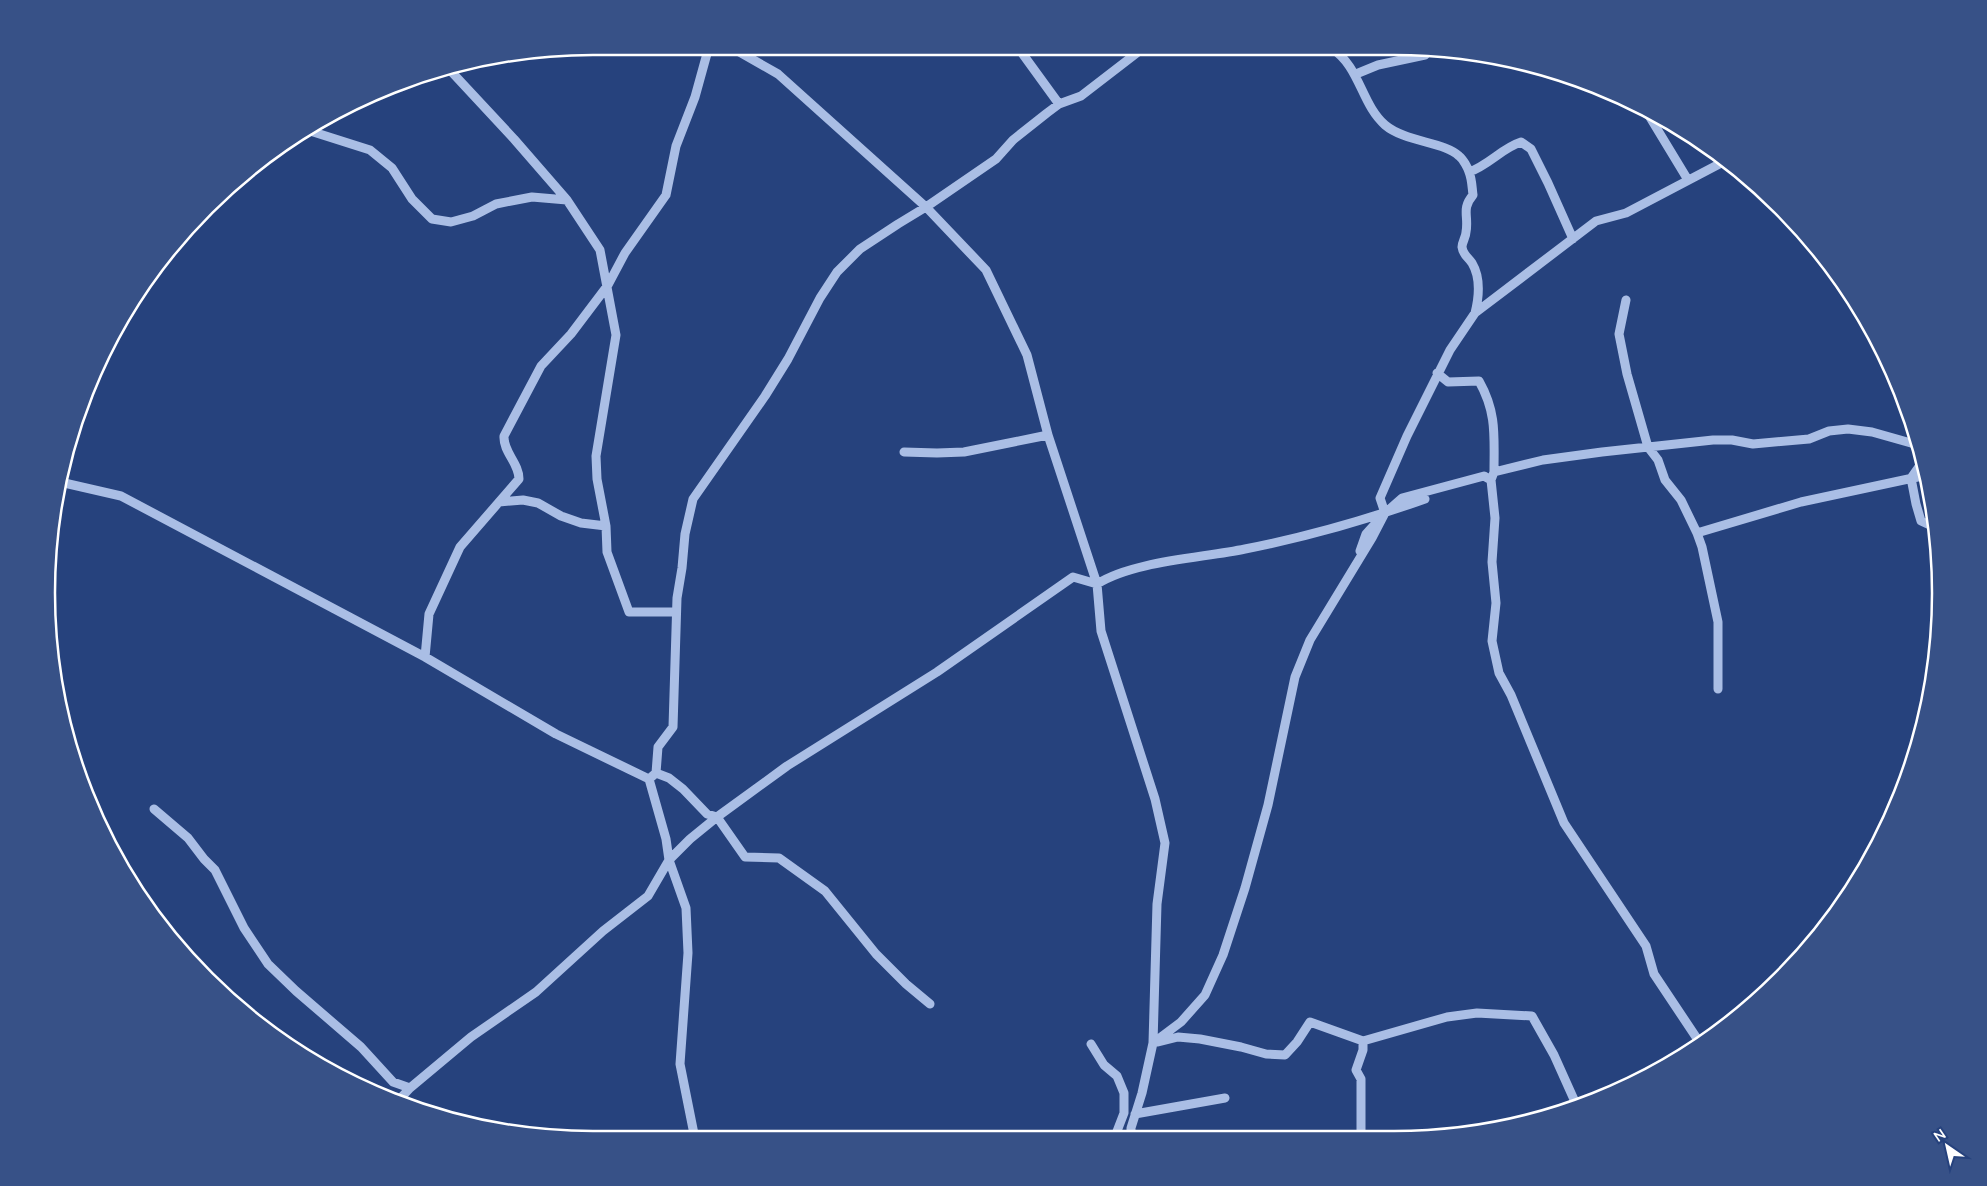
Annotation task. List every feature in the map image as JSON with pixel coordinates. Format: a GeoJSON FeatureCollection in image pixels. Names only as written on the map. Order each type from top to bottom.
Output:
{"type":"FeatureCollection","features":[{"type":"Feature","properties":{"kind":"street"},"geometry":{"type":"LineString","coordinates":[[425,657],[429,614],[460,548],[519,479],[519,471],[504,443],[504,436],[541,366],[571,334],[608,285],[625,253],[666,195],[676,146],[695,97],[707,55]]}},
{"type":"Feature","properties":{"kind":"street"},"geometry":{"type":"LineString","coordinates":[[745,55],[778,74],[926,208],[986,270],[1027,355],[1048,435],[1096,584],[1101,631],[1155,800],[1165,843],[1157,904],[1153,1043],[1142,1093],[1130,1131]]}},
{"type":"Feature","properties":{"kind":"street"},"geometry":{"type":"LineString","coordinates":[[1023,55],[1060,104]]}},
{"type":"Feature","properties":{"kind":"street"},"geometry":{"type":"LineString","coordinates":[[1115,68],[1125,55]]}},
{"type":"Feature","properties":{"kind":"street"},"geometry":{"type":"LineString","coordinates":[[694,1131],[680,1064],[688,952],[686,908],[669,860],[653,776],[658,747],[673,727],[676,612],[685,534],[693,499],[765,396],[788,359],[820,298],[838,272],[860,249],[926,208],[996,159],[1013,140],[1060,104],[1081,96],[1133,55]]}},
{"type":"Feature","properties":{"kind":"street"},"geometry":{"type":"LineString","coordinates":[[1341,55],[1356,74],[1372,110],[1386,126],[1414,140],[1445,149],[1459,156],[1469,172],[1473,195],[1467,202],[1466,232],[1462,245],[1465,256],[1471,261],[1474,268],[1480,293],[1476,313]]}},
{"type":"Feature","properties":{"kind":"street"},"geometry":{"type":"LineString","coordinates":[[1356,74],[1378,65],[1421,56]]}},
{"type":"Feature","properties":{"kind":"street"},"geometry":{"type":"LineString","coordinates":[[453,73],[567,200],[600,250],[616,335],[596,456],[597,479],[606,526],[607,552],[629,612],[676,612]]}},
{"type":"Feature","properties":{"kind":"street"},"geometry":{"type":"LineString","coordinates":[[1652,121],[1688,180]]}},
{"type":"Feature","properties":{"kind":"street"},"geometry":{"type":"LineString","coordinates":[[315,133],[370,150],[392,168],[412,199],[432,219],[451,222],[474,216],[496,204],[532,197],[567,200]]}},
{"type":"Feature","properties":{"kind":"street"},"geometry":{"type":"LineString","coordinates":[[1469,172],[1478,168],[1511,145],[1521,142],[1530,149],[1548,183],[1573,239]]}},
{"type":"Feature","properties":{"kind":"street"},"geometry":{"type":"LineString","coordinates":[[1385,513],[1380,498],[1407,436],[1450,350],[1476,313],[1596,222],[1626,213],[1719,164]]}},
{"type":"Feature","properties":{"kind":"street"},"geometry":{"type":"LineString","coordinates":[[1626,300],[1619,334],[1627,374],[1648,446],[1658,460],[1665,480],[1681,500],[1697,533],[1718,622],[1718,689]]}},
{"type":"Feature","properties":{"kind":"street"},"geometry":{"type":"LineString","coordinates":[[1438,373],[1448,382],[1480,381],[1489,398],[1494,420],[1493,476],[1495,518],[1492,562],[1496,603],[1492,641],[1499,673],[1511,695],[1564,823],[1646,946],[1654,974],[1696,1038]]}},
{"type":"Feature","properties":{"kind":"street"},"geometry":{"type":"LineString","coordinates":[[1153,1043],[1181,1022],[1205,995],[1223,955],[1245,888],[1268,805],[1295,677],[1310,640],[1354,567],[1366,534],[1402,498],[1484,476],[1493,476],[1543,460],[1648,446],[1713,440],[1732,440],[1753,444],[1809,438],[1829,431],[1848,430],[1872,432],[1910,443]]}},
{"type":"Feature","properties":{"kind":"street"},"geometry":{"type":"LineString","coordinates":[[904,452],[937,454],[964,452],[1048,435]]}},
{"type":"Feature","properties":{"kind":"street"},"geometry":{"type":"LineString","coordinates":[[1917,469],[1911,478],[1916,504],[1922,521],[1927,524]]}},
{"type":"Feature","properties":{"kind":"street"},"geometry":{"type":"LineString","coordinates":[[1697,533],[1801,502],[1919,476]]}},
{"type":"Feature","properties":{"kind":"street"},"geometry":{"type":"LineString","coordinates":[[66,483],[121,496],[425,657],[556,734],[653,776],[669,778],[707,814],[717,818],[746,857],[778,858],[825,891],[876,954],[906,984],[930,1004]]}},
{"type":"Feature","properties":{"kind":"street"},"geometry":{"type":"LineString","coordinates":[[403,1096],[470,1037],[536,992],[602,931],[648,896],[669,860],[690,839],[717,818],[787,766],[937,672],[1072,578],[1096,584],[1106,578],[1148,566],[1244,549],[1325,531],[1425,499]]}},
{"type":"Feature","properties":{"kind":"street"},"geometry":{"type":"LineString","coordinates":[[500,502],[523,500],[538,503],[561,516],[580,523],[606,526]]}},
{"type":"Feature","properties":{"kind":"street"},"geometry":{"type":"LineString","coordinates":[[154,809],[188,838],[215,870],[244,928],[268,964],[296,991],[361,1047],[393,1082],[410,1088]]}},
{"type":"Feature","properties":{"kind":"street"},"geometry":{"type":"LineString","coordinates":[[1153,1043],[1178,1037],[1200,1039],[1266,1054],[1284,1055],[1297,1042],[1310,1022],[1363,1041],[1447,1017],[1478,1013],[1532,1016],[1554,1055],[1574,1099]]}},
{"type":"Feature","properties":{"kind":"street"},"geometry":{"type":"LineString","coordinates":[[1361,1131],[1361,1079],[1356,1070],[1363,1050],[1363,1041]]}},
{"type":"Feature","properties":{"kind":"street"},"geometry":{"type":"LineString","coordinates":[[1091,1044],[1104,1065],[1117,1076],[1124,1093],[1124,1113],[1117,1131]]}},
{"type":"Feature","properties":{"kind":"street"},"geometry":{"type":"LineString","coordinates":[[1135,1114],[1225,1098]]}}]}
